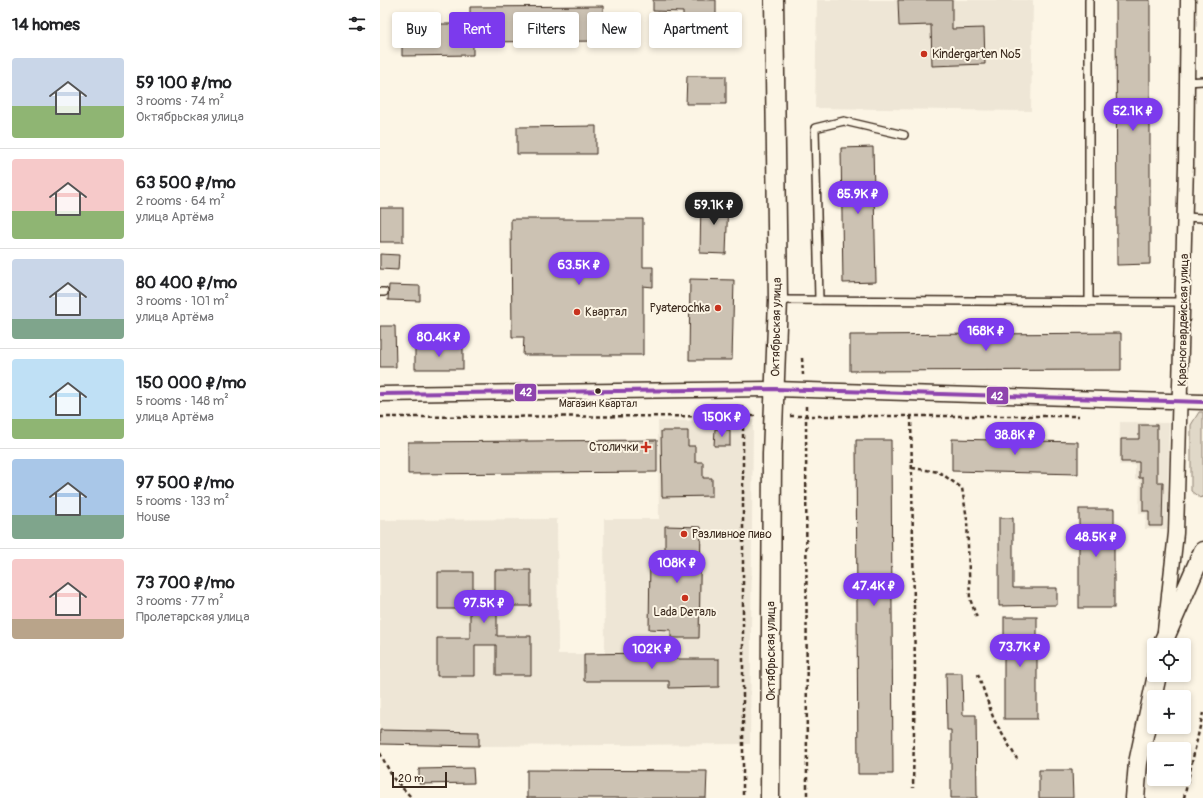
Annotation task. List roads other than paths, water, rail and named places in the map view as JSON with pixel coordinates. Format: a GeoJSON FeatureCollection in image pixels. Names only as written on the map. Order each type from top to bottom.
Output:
{"type":"FeatureCollection","features":[{"type":"Feature","properties":{"kind":"street","name":"Октябрьская улица"},"geometry":{"type":"LineString","coordinates":[[770,798],[772,454],[778,300],[774,0]]}},
{"type":"Feature","properties":{"kind":"street","name":"Красногвардейская улица"},"geometry":{"type":"LineString","coordinates":[[1164,638],[1165,620],[1176,533],[1185,217],[1188,0]]}},
{"type":"Feature","properties":{"kind":"street"},"geometry":{"type":"LineString","coordinates":[[380,394],[804,390],[1203,402]]}},
{"type":"Feature","properties":{"kind":"street"},"geometry":{"type":"LineString","coordinates":[[1166,638],[1203,551]]}},
{"type":"Feature","properties":{"kind":"street"},"geometry":{"type":"LineString","coordinates":[[1136,798],[1138,763],[1155,682]]}},
{"type":"Feature","properties":{"kind":"lane"},"geometry":{"type":"LineString","coordinates":[[1089,0],[1089,302]]}},
{"type":"Feature","properties":{"kind":"lane"},"geometry":{"type":"LineString","coordinates":[[1187,82],[1203,81]]}},
{"type":"Feature","properties":{"kind":"lane"},"geometry":{"type":"LineString","coordinates":[[819,300],[815,128],[844,121],[904,136]]}},
{"type":"Feature","properties":{"kind":"lane"},"geometry":{"type":"LineString","coordinates":[[1185,217],[1203,218]]}},
{"type":"Feature","properties":{"kind":"lane"},"geometry":{"type":"LineString","coordinates":[[778,300],[1183,302]]}},
{"type":"Feature","properties":{"kind":"place","name":"Kindergarten №5"},"geometry":{"type":"Point","coordinates":[924,54]}},
{"type":"Feature","properties":{"kind":"place","name":"Pyaterochka"},"geometry":{"type":"Point","coordinates":[718,308]}},
{"type":"Feature","properties":{"kind":"place","name":"Квартал"},"geometry":{"type":"Point","coordinates":[577,312]}},
{"type":"Feature","properties":{"kind":"place","name":"Магазин Квартал"},"geometry":{"type":"Point","coordinates":[598,391]}},
{"type":"Feature","properties":{"kind":"place","name":"Столички"},"geometry":{"type":"Point","coordinates":[646,447]}},
{"type":"Feature","properties":{"kind":"place","name":"Разливное пиво"},"geometry":{"type":"Point","coordinates":[684,534]}},
{"type":"Feature","properties":{"kind":"place","name":"Lada Dеталь"},"geometry":{"type":"Point","coordinates":[685,598]}}]}
